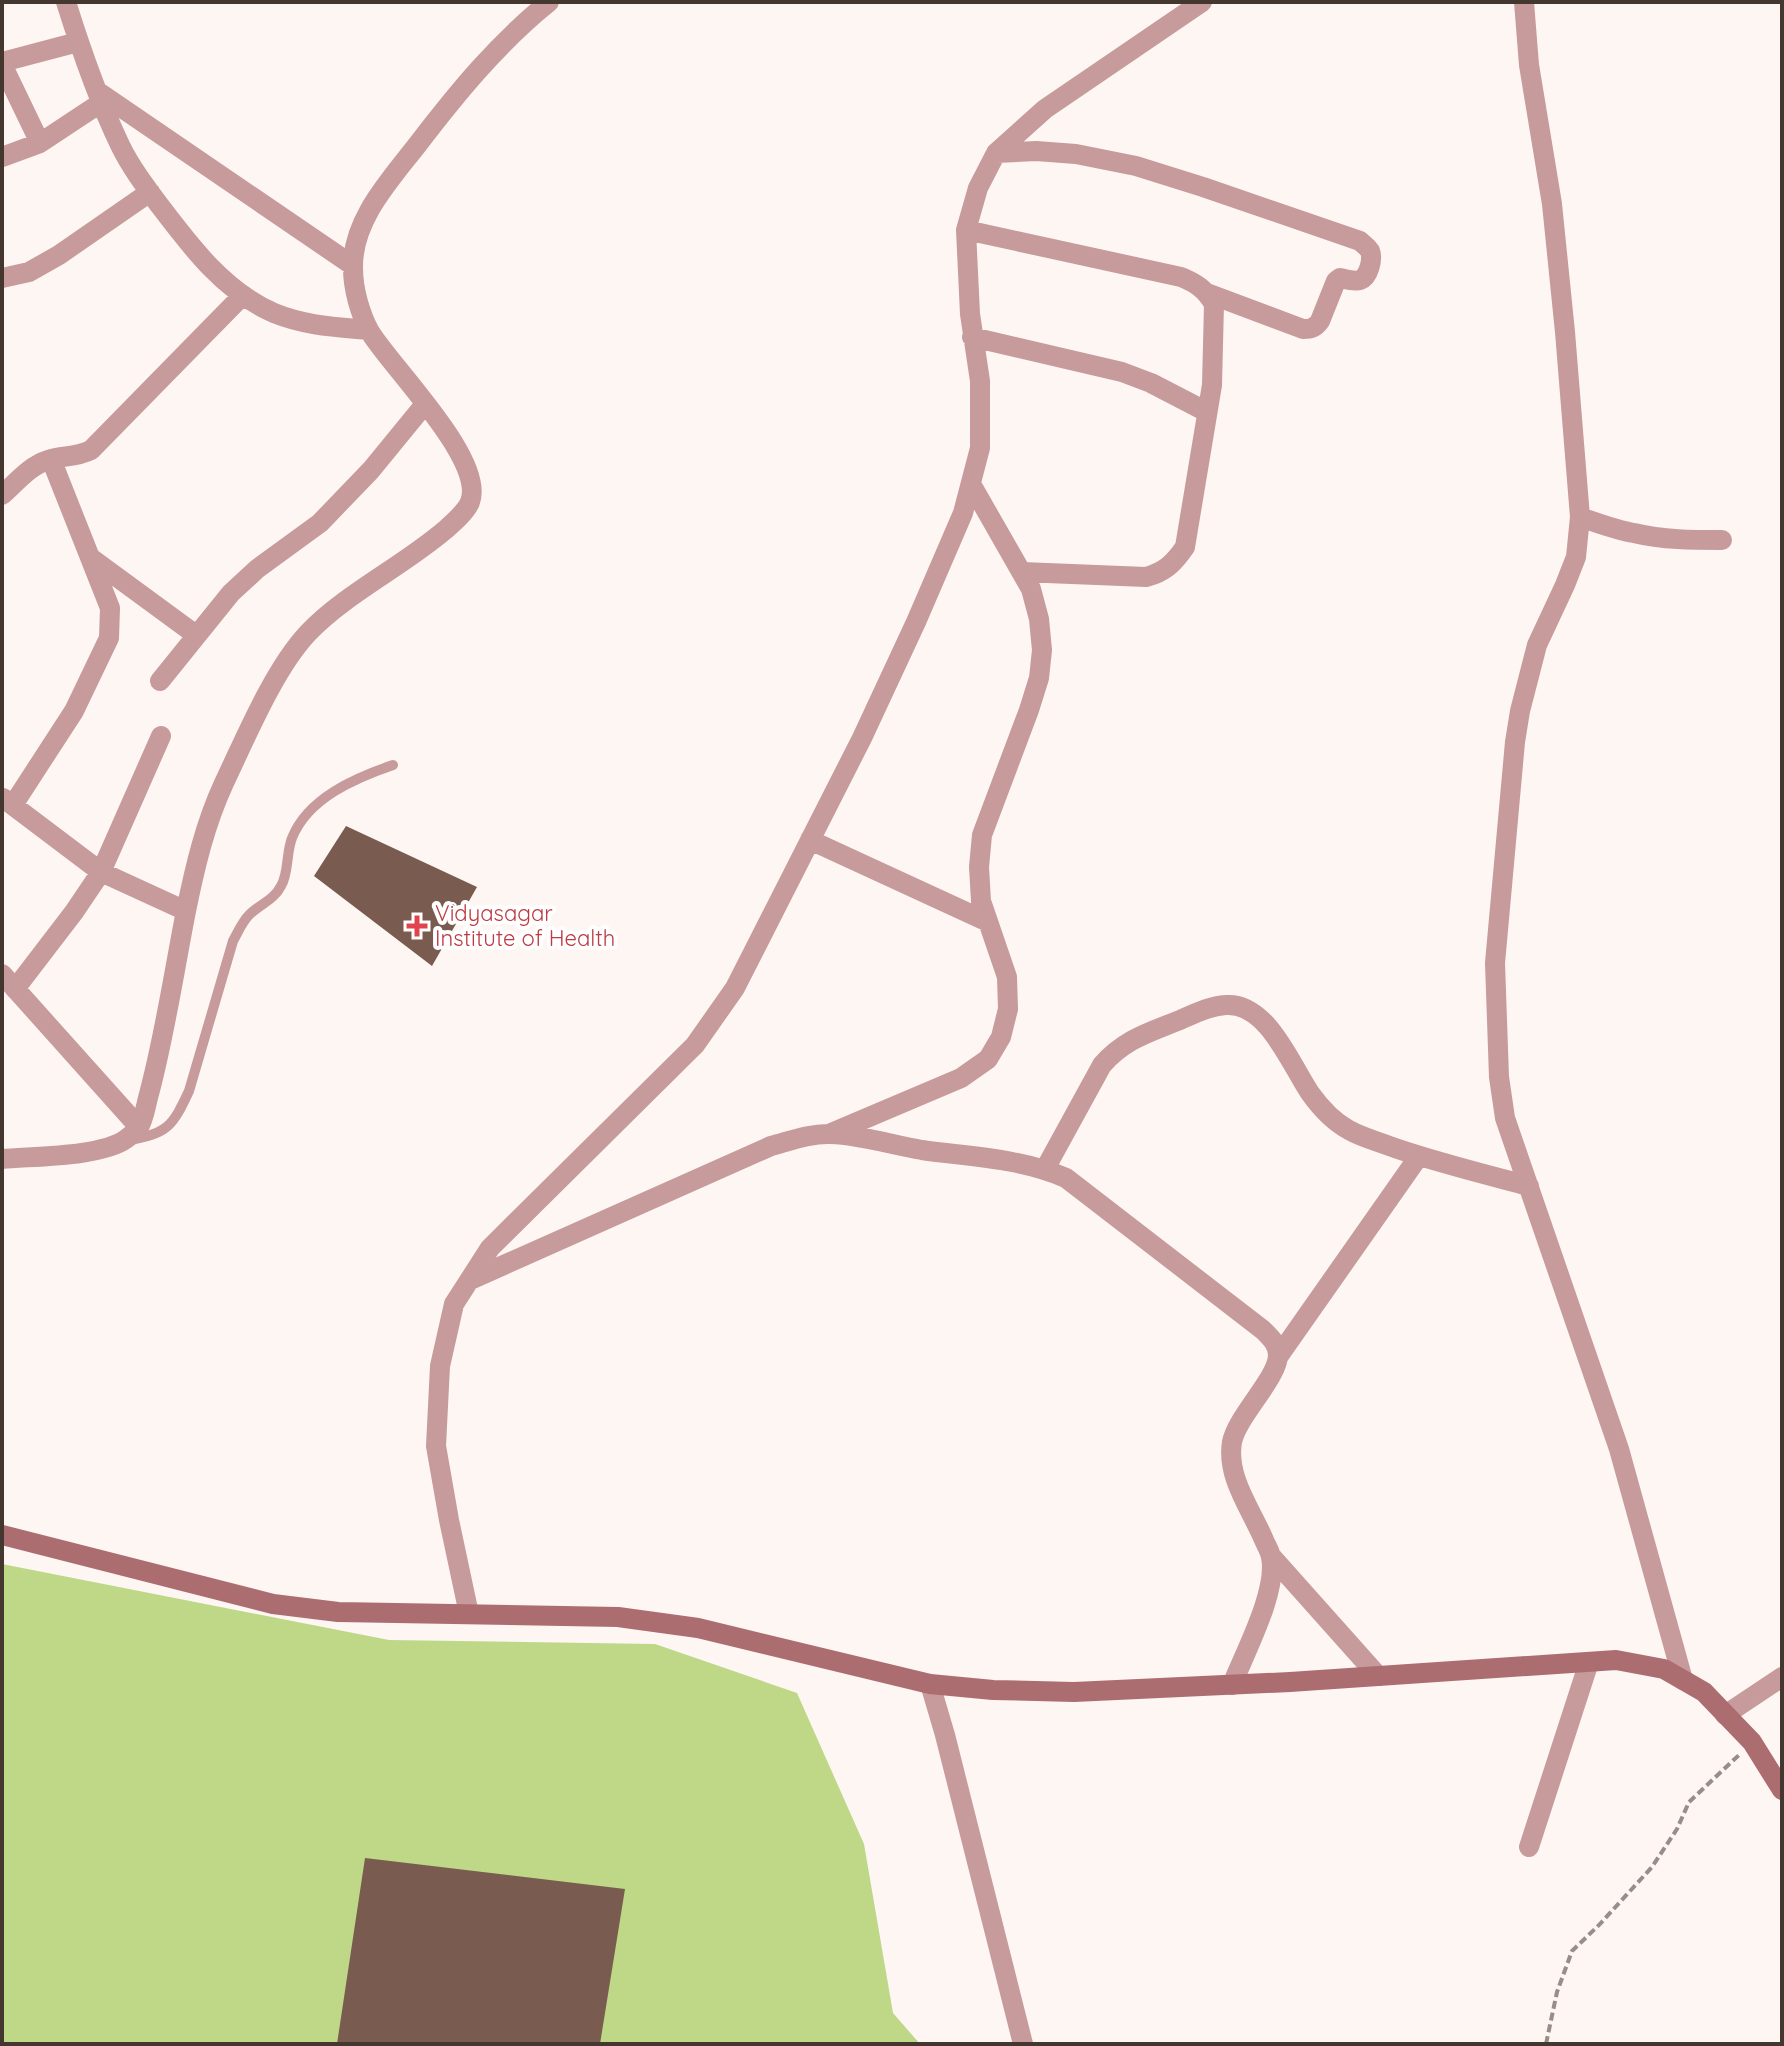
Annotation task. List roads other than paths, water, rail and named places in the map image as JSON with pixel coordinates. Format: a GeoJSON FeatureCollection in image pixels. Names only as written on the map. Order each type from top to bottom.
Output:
{"type":"FeatureCollection","features":[{"type":"Feature","properties":{"kind":"main road"},"geometry":{"type":"LineString","coordinates":[[2,1535],[273,1604],[338,1612],[618,1617],[698,1628],[930,1684],[993,1690],[1074,1692],[1232,1685],[1616,1660],[1664,1669],[1704,1692],[1752,1742],[1782,1790]]}},
{"type":"Feature","properties":{"kind":"street"},"geometry":{"type":"LineString","coordinates":[[66,2],[78,42],[121,148],[186,241],[219,276],[272,312],[307,325],[369,330]]}},
{"type":"Feature","properties":{"kind":"street"},"geometry":{"type":"LineString","coordinates":[[469,1614],[436,1446],[440,1366],[454,1304],[490,1248],[695,1045],[735,988],[862,738],[963,513],[980,448],[980,381],[972,337],[966,230],[978,188],[996,153],[1045,109],[1202,2]]}},
{"type":"Feature","properties":{"kind":"street"},"geometry":{"type":"LineString","coordinates":[[1524,2],[1529,65],[1552,204],[1580,517],[1576,557],[1537,645],[1515,742],[1495,963],[1499,1077],[1505,1118],[1619,1449],[1683,1680]]}},
{"type":"Feature","properties":{"kind":"street"},"geometry":{"type":"LineString","coordinates":[[2,1159],[96,1151],[123,1142],[139,1127],[158,1060],[205,830],[260,708],[282,668],[308,633],[342,604],[426,546],[455,521],[470,501],[471,480],[458,448],[369,330],[355,294],[352,265],[357,238],[374,201],[463,85],[535,6]]}},
{"type":"Feature","properties":{"kind":"street"},"geometry":{"type":"LineString","coordinates":[[40,143],[2,63],[78,42]]}},
{"type":"Feature","properties":{"kind":"street"},"geometry":{"type":"LineString","coordinates":[[99,96],[352,265]]}},
{"type":"Feature","properties":{"kind":"street"},"geometry":{"type":"LineString","coordinates":[[2,157],[40,143],[99,96]]}},
{"type":"Feature","properties":{"kind":"street"},"geometry":{"type":"LineString","coordinates":[[996,153],[1036,151],[1076,154],[1136,166],[1360,241],[1371,254],[1363,279],[1340,278],[1336,281],[1320,321],[1310,329],[1207,293]]}},
{"type":"Feature","properties":{"kind":"street"},"geometry":{"type":"LineString","coordinates":[[2,278],[29,272],[59,255],[150,192]]}},
{"type":"Feature","properties":{"kind":"street"},"geometry":{"type":"LineString","coordinates":[[966,230],[1181,277],[1197,283],[1214,304],[1212,385],[1185,547],[1174,564],[1160,574],[1146,577],[1022,572]]}},
{"type":"Feature","properties":{"kind":"street"},"geometry":{"type":"LineString","coordinates":[[2,495],[35,465],[91,450],[243,295]]}},
{"type":"Feature","properties":{"kind":"street"},"geometry":{"type":"LineString","coordinates":[[972,337],[1122,372],[1207,412]]}},
{"type":"Feature","properties":{"kind":"street"},"geometry":{"type":"LineString","coordinates":[[160,681],[231,593],[257,569],[320,523],[371,470],[425,404]]}},
{"type":"Feature","properties":{"kind":"street"},"geometry":{"type":"LineString","coordinates":[[51,459],[110,608],[109,638],[74,711],[8,801],[101,872],[186,911]]}},
{"type":"Feature","properties":{"kind":"street"},"geometry":{"type":"LineString","coordinates":[[470,1280],[771,1146],[829,1134],[961,1078],[988,1059],[1001,1037],[1008,1009],[1007,977],[981,901],[979,867],[982,835],[1029,710],[1039,678],[1042,650],[1039,619],[1031,589],[971,484]]}},
{"type":"Feature","properties":{"kind":"street"},"geometry":{"type":"LineString","coordinates":[[1580,517],[1649,536],[1722,540]]}},
{"type":"Feature","properties":{"kind":"street"},"geometry":{"type":"LineString","coordinates":[[91,558],[196,635]]}},
{"type":"Feature","properties":{"kind":"street"},"geometry":{"type":"LineString","coordinates":[[139,1127],[8,982],[74,912],[101,872],[161,736]]}},
{"type":"Feature","properties":{"kind":"street"},"geometry":{"type":"LineString","coordinates":[[810,840],[988,922]]}},
{"type":"Feature","properties":{"kind":"street"},"geometry":{"type":"LineString","coordinates":[[1045,1169],[1102,1065],[1114,1052],[1130,1041],[1204,1009],[1228,1004],[1249,1011],[1265,1023],[1311,1095],[1327,1114],[1348,1130],[1419,1156],[1529,1186]]}},
{"type":"Feature","properties":{"kind":"street"},"geometry":{"type":"LineString","coordinates":[[829,1134],[1017,1162],[1066,1178],[1263,1330],[1275,1343],[1278,1357]]}},
{"type":"Feature","properties":{"kind":"street"},"geometry":{"type":"LineString","coordinates":[[1378,1676],[1271,1556],[1237,1484],[1232,1466],[1232,1440],[1278,1357],[1419,1156]]}},
{"type":"Feature","properties":{"kind":"street"},"geometry":{"type":"LineString","coordinates":[[1232,1685],[1267,1598],[1271,1556]]}},
{"type":"Feature","properties":{"kind":"street"},"geometry":{"type":"LineString","coordinates":[[1529,1847],[1589,1662]]}},
{"type":"Feature","properties":{"kind":"street"},"geometry":{"type":"LineString","coordinates":[[1725,1715],[1782,1677]]}},
{"type":"Feature","properties":{"kind":"street"},"geometry":{"type":"LineString","coordinates":[[930,1684],[1023,2044]]}},
{"type":"Feature","properties":{"kind":"lane"},"geometry":{"type":"LineString","coordinates":[[123,1142],[163,1131],[181,1107],[189,1091],[233,941],[251,913],[276,894],[284,883],[290,842],[298,824],[310,810],[338,789],[366,774],[393,765]]}},
{"type":"Feature","properties":{"kind":"place","name":"Vidyasagar Institute of Health"},"geometry":{"type":"Point","coordinates":[417,926]}}]}
